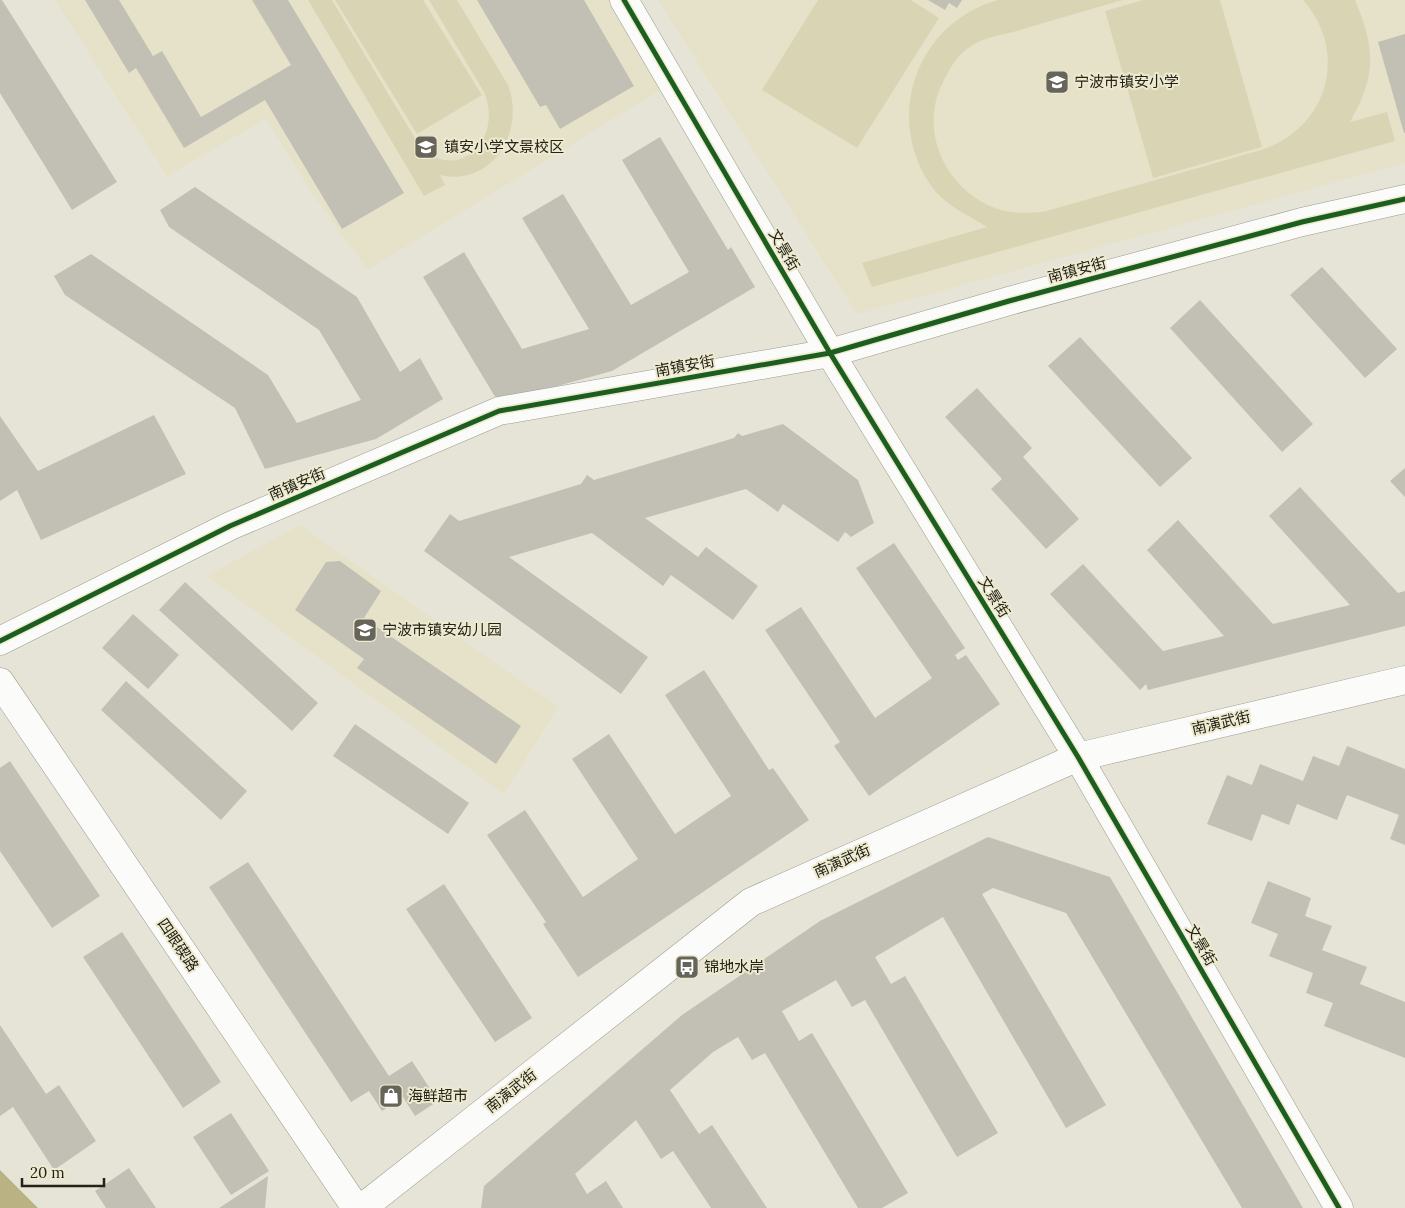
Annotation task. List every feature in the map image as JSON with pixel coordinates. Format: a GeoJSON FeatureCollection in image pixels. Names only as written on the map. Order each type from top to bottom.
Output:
{"type":"FeatureCollection","features":[{"type":"Feature","properties":{"kind":"street","name":"文景街"},"geometry":{"type":"LineString","coordinates":[[624,0],[830,353],[1078,757],[1339,1208]]}},
{"type":"Feature","properties":{"kind":"street","name":"南镇安街"},"geometry":{"type":"LineString","coordinates":[[0,641],[230,526],[499,411],[830,353],[1037,293],[1302,222],[1405,198]]}},
{"type":"Feature","properties":{"kind":"street","name":"南演武街"},"geometry":{"type":"LineString","coordinates":[[362,1208],[751,902],[1078,757],[1405,680]]}},
{"type":"Feature","properties":{"kind":"street","name":"四眼碶路"},"geometry":{"type":"LineString","coordinates":[[0,682],[356,1208]]}},
{"type":"Feature","properties":{"kind":"shaded area","name":"镇安小学文景校区"},"geometry":{"type":"Polygon","coordinates":[[[55,0],[610,0],[662,89],[368,270],[315,198],[266,119],[167,176],[55,0]]]}},
{"type":"Feature","properties":{"kind":"shaded area"},"geometry":{"type":"Polygon","coordinates":[[[308,0],[332,0],[419,145],[434,156],[449,160],[462,158],[474,151],[483,140],[488,125],[489,109],[484,92],[429,0],[457,0],[508,85],[512,103],[512,120],[508,137],[500,152],[489,164],[475,172],[459,176],[440,175],[445,185],[424,196],[308,0]]]}},
{"type":"Feature","properties":{"kind":"shaded area"},"geometry":{"type":"Polygon","coordinates":[[[335,0],[423,0],[482,95],[417,134],[335,0]]]}},
{"type":"Feature","properties":{"kind":"shaded area","name":"宁波市镇安小学"},"geometry":{"type":"Polygon","coordinates":[[[658,0],[1405,0],[1405,163],[857,314],[658,0]]]}},
{"type":"Feature","properties":{"kind":"shaded area"},"geometry":{"type":"Polygon","coordinates":[[[818,0],[911,0],[939,18],[857,148],[762,90],[818,0]]]}},
{"type":"Feature","properties":{"kind":"shaded area"},"geometry":{"type":"Polygon","coordinates":[[[998,0],[1123,0],[984,40],[972,45],[963,52],[950,68],[936,101],[934,121],[936,141],[942,159],[953,176],[966,190],[982,202],[1001,210],[1017,213],[1043,212],[1261,150],[1284,140],[1302,125],[1316,107],[1324,87],[1328,65],[1326,43],[1317,21],[1303,0],[1355,0],[1367,34],[1370,62],[1365,90],[1350,122],[1387,112],[1395,141],[872,287],[862,263],[987,227],[944,200],[932,187],[917,160],[910,132],[910,104],[916,76],[928,51],[946,29],[970,12],[998,0]]]}},
{"type":"Feature","properties":{"kind":"shaded area"},"geometry":{"type":"Polygon","coordinates":[[[1143,0],[1220,0],[1262,147],[1153,178],[1105,11],[1143,0]]]}},
{"type":"Feature","properties":{"kind":"shaded area","name":"宁波市镇安幼儿园"},"geometry":{"type":"Polygon","coordinates":[[[300,525],[558,707],[504,794],[207,576],[300,525]]]}},
{"type":"Feature","properties":{"kind":"shaded area"},"geometry":{"type":"Polygon","coordinates":[[[0,1170],[38,1208],[0,1208],[0,1170]]]}},
{"type":"Feature","properties":{"kind":"building"},"geometry":{"type":"Polygon","coordinates":[[[0,0],[2,0],[117,182],[72,210],[0,93],[0,0]]]}},
{"type":"Feature","properties":{"kind":"building"},"geometry":{"type":"Polygon","coordinates":[[[85,0],[119,0],[153,56],[162,51],[201,117],[291,65],[252,0],[288,0],[404,193],[342,229],[265,100],[184,148],[136,68],[129,73],[85,0]]]}},
{"type":"Feature","properties":{"kind":"building"},"geometry":{"type":"Polygon","coordinates":[[[477,0],[584,0],[634,86],[560,129],[546,105],[540,107],[477,0]]]}},
{"type":"Feature","properties":{"kind":"building"},"geometry":{"type":"Polygon","coordinates":[[[928,0],[962,0],[957,8],[949,3],[945,10],[928,0]]]}},
{"type":"Feature","properties":{"kind":"building"},"geometry":{"type":"Polygon","coordinates":[[[1405,34],[1405,133],[1404,133],[1378,42],[1405,34]]]}},
{"type":"Feature","properties":{"kind":"building"},"geometry":{"type":"Polygon","coordinates":[[[660,137],[728,250],[731,247],[755,287],[612,371],[506,400],[504,396],[497,400],[423,277],[464,252],[522,349],[589,329],[522,218],[563,194],[631,305],[689,272],[622,160],[660,137]]]}},
{"type":"Feature","properties":{"kind":"building"},"geometry":{"type":"Polygon","coordinates":[[[195,187],[357,297],[400,372],[420,358],[443,399],[376,439],[265,469],[235,408],[65,295],[54,276],[91,254],[268,375],[297,423],[361,400],[319,330],[169,227],[160,210],[195,187]]]}},
{"type":"Feature","properties":{"kind":"building"},"geometry":{"type":"Polygon","coordinates":[[[1322,267],[1397,349],[1365,378],[1290,295],[1322,267]]]}},
{"type":"Feature","properties":{"kind":"building"},"geometry":{"type":"Polygon","coordinates":[[[1200,300],[1313,424],[1282,452],[1170,328],[1200,300]]]}},
{"type":"Feature","properties":{"kind":"building"},"geometry":{"type":"Polygon","coordinates":[[[1080,337],[1192,458],[1160,487],[1048,366],[1080,337]]]}},
{"type":"Feature","properties":{"kind":"building"},"geometry":{"type":"Polygon","coordinates":[[[977,388],[1032,448],[1023,457],[1079,519],[1046,549],[991,489],[1002,479],[945,417],[977,388]]]}},
{"type":"Feature","properties":{"kind":"building"},"geometry":{"type":"Polygon","coordinates":[[[154,415],[186,474],[41,540],[17,490],[0,501],[0,416],[38,471],[154,415]]]}},
{"type":"Feature","properties":{"kind":"building"},"geometry":{"type":"Polygon","coordinates":[[[783,424],[858,480],[874,523],[851,537],[845,532],[838,542],[783,504],[778,512],[746,489],[645,518],[698,557],[706,547],[758,586],[733,620],[671,575],[663,586],[592,533],[509,557],[648,657],[621,694],[424,551],[450,514],[459,521],[581,484],[587,475],[594,480],[734,438],[738,433],[742,436],[783,424]]]}},
{"type":"Feature","properties":{"kind":"building"},"geometry":{"type":"Polygon","coordinates":[[[1405,468],[1405,497],[1390,481],[1405,468]]]}},
{"type":"Feature","properties":{"kind":"building"},"geometry":{"type":"Polygon","coordinates":[[[1300,487],[1398,593],[1405,591],[1405,626],[1148,690],[1146,684],[1140,690],[1050,594],[1083,564],[1163,651],[1224,636],[1147,550],[1178,520],[1273,624],[1350,605],[1269,516],[1300,487]]]}},
{"type":"Feature","properties":{"kind":"building"},"geometry":{"type":"Polygon","coordinates":[[[894,543],[965,648],[955,655],[958,660],[966,655],[1000,704],[869,796],[834,746],[840,742],[765,630],[801,607],[875,718],[932,678],[856,568],[894,543]]]}},
{"type":"Feature","properties":{"kind":"building"},"geometry":{"type":"Polygon","coordinates":[[[340,561],[381,591],[364,618],[521,726],[496,764],[357,668],[364,659],[295,610],[326,562],[340,561]]]}},
{"type":"Feature","properties":{"kind":"building"},"geometry":{"type":"Polygon","coordinates":[[[185,582],[318,703],[292,731],[159,610],[185,582]]]}},
{"type":"Feature","properties":{"kind":"building"},"geometry":{"type":"Polygon","coordinates":[[[133,614],[179,655],[148,689],[102,648],[133,614]]]}},
{"type":"Feature","properties":{"kind":"building"},"geometry":{"type":"Polygon","coordinates":[[[704,670],[769,770],[773,768],[809,820],[578,977],[543,924],[546,922],[487,835],[525,810],[583,897],[638,859],[572,759],[609,734],[675,834],[731,796],[665,695],[704,670]]]}},
{"type":"Feature","properties":{"kind":"building"},"geometry":{"type":"Polygon","coordinates":[[[126,681],[247,791],[221,820],[101,710],[126,681]]]}},
{"type":"Feature","properties":{"kind":"building"},"geometry":{"type":"Polygon","coordinates":[[[355,724],[469,803],[448,834],[333,756],[355,724]]]}},
{"type":"Feature","properties":{"kind":"building"},"geometry":{"type":"Polygon","coordinates":[[[1347,746],[1405,769],[1405,845],[1390,839],[1399,815],[1347,795],[1337,820],[1297,804],[1289,825],[1262,814],[1252,841],[1207,824],[1227,775],[1252,785],[1260,764],[1303,781],[1313,756],[1339,766],[1347,746]]]}},
{"type":"Feature","properties":{"kind":"building"},"geometry":{"type":"Polygon","coordinates":[[[10,761],[100,896],[52,928],[0,851],[0,768],[10,761]]]}},
{"type":"Feature","properties":{"kind":"building"},"geometry":{"type":"Polygon","coordinates":[[[988,837],[1110,877],[1303,1208],[1242,1208],[1066,913],[993,888],[982,894],[1106,1105],[1066,1128],[943,917],[875,957],[891,984],[905,976],[998,1133],[957,1157],[865,1000],[852,1007],[836,980],[782,1011],[799,1041],[812,1033],[908,1193],[882,1208],[858,1208],[765,1053],[752,1060],[738,1037],[713,1052],[670,1090],[699,1134],[712,1125],[767,1208],[711,1208],[673,1151],[661,1159],[636,1120],[575,1174],[587,1194],[606,1181],[623,1208],[481,1208],[484,1186],[682,1015],[820,921],[988,837]]]}},
{"type":"Feature","properties":{"kind":"building"},"geometry":{"type":"Polygon","coordinates":[[[248,862],[389,1076],[412,1061],[438,1101],[415,1116],[403,1097],[382,1111],[369,1091],[351,1102],[209,887],[248,862]]]}},
{"type":"Feature","properties":{"kind":"building"},"geometry":{"type":"Polygon","coordinates":[[[1268,881],[1311,898],[1305,916],[1332,926],[1322,950],[1367,967],[1360,984],[1405,1002],[1405,1058],[1324,1026],[1333,1003],[1306,993],[1313,973],[1269,956],[1278,934],[1251,923],[1268,881]]]}},
{"type":"Feature","properties":{"kind":"building"},"geometry":{"type":"Polygon","coordinates":[[[444,884],[532,1018],[495,1042],[406,909],[444,884]]]}},
{"type":"Feature","properties":{"kind":"building"},"geometry":{"type":"Polygon","coordinates":[[[122,932],[221,1082],[183,1108],[83,957],[122,932]]]}},
{"type":"Feature","properties":{"kind":"building"},"geometry":{"type":"Polygon","coordinates":[[[0,1025],[46,1094],[59,1085],[96,1141],[54,1170],[13,1107],[0,1116],[0,1025]]]}},
{"type":"Feature","properties":{"kind":"building"},"geometry":{"type":"Polygon","coordinates":[[[231,1113],[269,1171],[231,1195],[193,1137],[231,1113]]]}},
{"type":"Feature","properties":{"kind":"building"},"geometry":{"type":"Polygon","coordinates":[[[129,1168],[156,1208],[106,1208],[95,1191],[129,1168]]]}},
{"type":"Feature","properties":{"kind":"building"},"geometry":{"type":"Polygon","coordinates":[[[268,1176],[265,1208],[219,1208],[268,1176]]]}},
{"type":"Feature","properties":{"kind":"cycle path"},"geometry":{"type":"LineString","coordinates":[[624,0],[830,353],[1078,757],[1339,1208]]}},
{"type":"Feature","properties":{"kind":"cycle path"},"geometry":{"type":"LineString","coordinates":[[0,641],[230,526],[499,411],[830,353],[1009,301],[1302,222],[1405,199]]}},
{"type":"Feature","properties":{"kind":"place","name":"宁波市镇安小学"},"geometry":{"type":"Point","coordinates":[1057,82]}},
{"type":"Feature","properties":{"kind":"place","name":"镇安小学文景校区"},"geometry":{"type":"Point","coordinates":[426,147]}},
{"type":"Feature","properties":{"kind":"place","name":"宁波市镇安幼儿园"},"geometry":{"type":"Point","coordinates":[365,630]}},
{"type":"Feature","properties":{"kind":"place","name":"锦地水岸"},"geometry":{"type":"Point","coordinates":[687,967]}},
{"type":"Feature","properties":{"kind":"place","name":"海鲜超市"},"geometry":{"type":"Point","coordinates":[391,1096]}}]}
